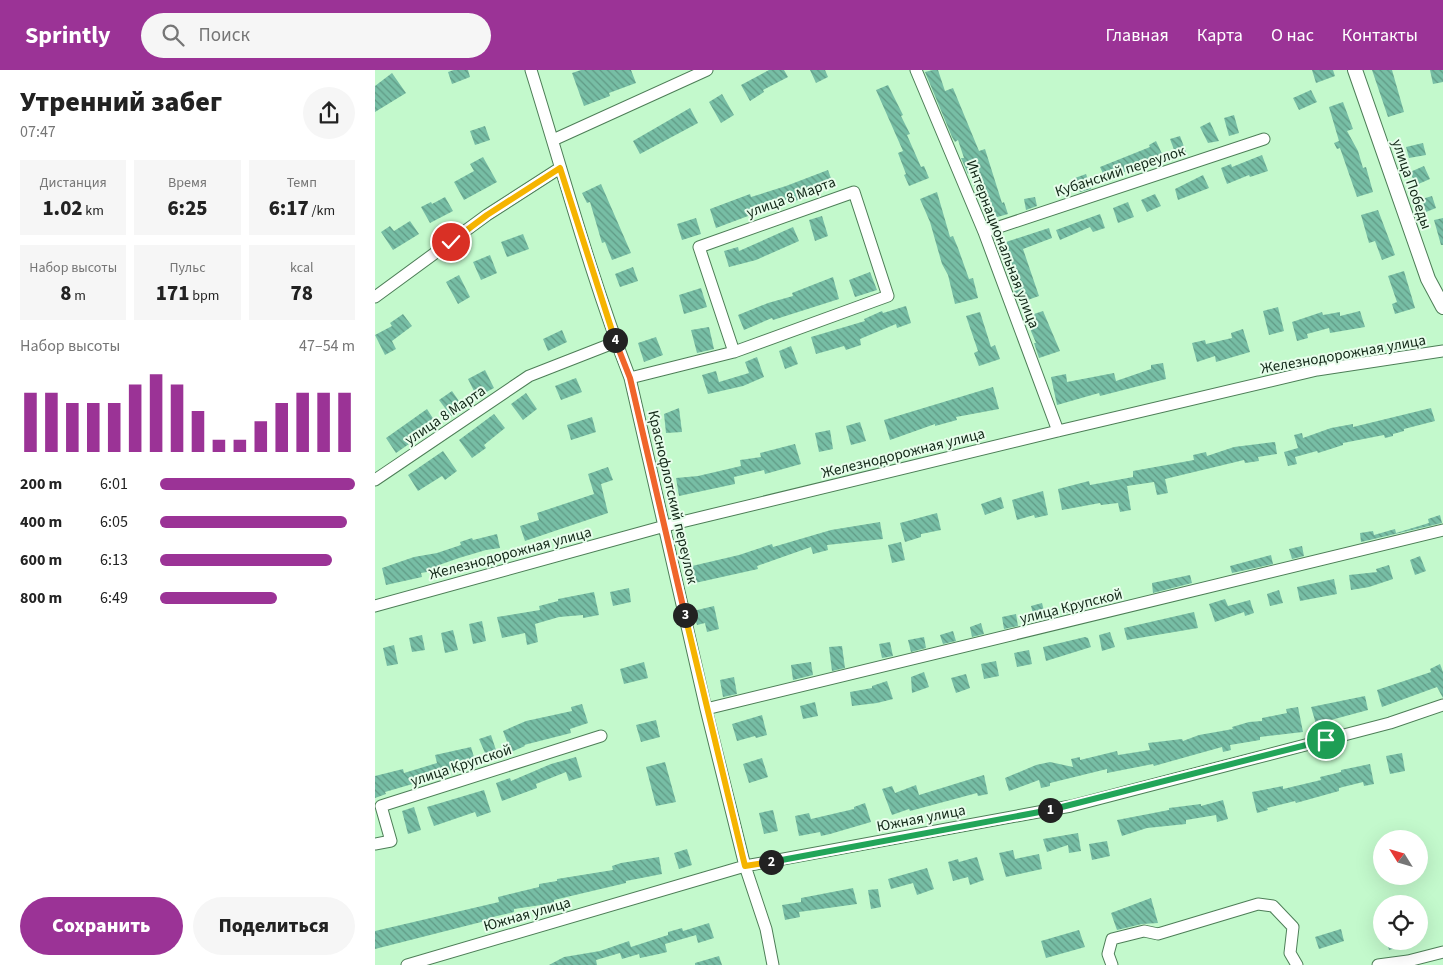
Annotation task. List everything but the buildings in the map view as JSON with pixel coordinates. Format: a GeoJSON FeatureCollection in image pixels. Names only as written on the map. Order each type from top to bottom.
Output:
{"type":"FeatureCollection","features":[{"type":"Feature","properties":{"kind":"street","name":"Краснофлотский переулок"},"geometry":{"type":"LineString","coordinates":[[531,70],[560,168],[616,342],[630,378],[706,709],[745,866],[766,929],[773,965]]}},
{"type":"Feature","properties":{"kind":"street"},"geometry":{"type":"LineString","coordinates":[[553,140],[707,70]]}},
{"type":"Feature","properties":{"kind":"street","name":"Интернациональная улица"},"geometry":{"type":"LineString","coordinates":[[916,70],[984,232],[1058,431]]}},
{"type":"Feature","properties":{"kind":"street","name":"улица Победы"},"geometry":{"type":"LineString","coordinates":[[1355,70],[1428,279],[1443,307]]}},
{"type":"Feature","properties":{"kind":"street","name":"Кубанский переулок"},"geometry":{"type":"LineString","coordinates":[[984,232],[1264,139]]}},
{"type":"Feature","properties":{"kind":"street"},"geometry":{"type":"LineString","coordinates":[[375,297],[487,215],[560,168]]}},
{"type":"Feature","properties":{"kind":"street","name":"улица 8 Марта"},"geometry":{"type":"LineString","coordinates":[[630,378],[734,352],[888,296],[854,192],[699,247],[734,352]]}},
{"type":"Feature","properties":{"kind":"street","name":"улица 8 Марта"},"geometry":{"type":"LineString","coordinates":[[375,480],[529,376],[616,342]]}},
{"type":"Feature","properties":{"kind":"street","name":"Железнодорожная улица"},"geometry":{"type":"LineString","coordinates":[[375,606],[665,526],[1058,431],[1317,370],[1443,351]]}},
{"type":"Feature","properties":{"kind":"street","name":"улица Крупской"},"geometry":{"type":"LineString","coordinates":[[706,709],[1443,530]]}},
{"type":"Feature","properties":{"kind":"street","name":"Южная улица"},"geometry":{"type":"LineString","coordinates":[[407,965],[745,866],[1071,806],[1389,723],[1443,705]]}},
{"type":"Feature","properties":{"kind":"street","name":"улица Крупской"},"geometry":{"type":"LineString","coordinates":[[375,844],[391,841],[381,806],[601,736]]}},
{"type":"Feature","properties":{"kind":"street"},"geometry":{"type":"LineString","coordinates":[[1112,965],[1107,954],[1113,939],[1143,931],[1158,934],[1258,904],[1273,906],[1293,927],[1291,953],[1297,965]]}},
{"type":"Feature","properties":{"kind":"street"},"geometry":{"type":"LineString","coordinates":[[1379,965],[1408,961],[1443,952]]}},
{"type":"Feature","properties":{"kind":"route"},"geometry":{"type":"LineString","coordinates":[[451,242],[541,178],[560,168],[616,342],[630,378],[706,709],[745,866],[1071,806],[1326,740]]}}]}
